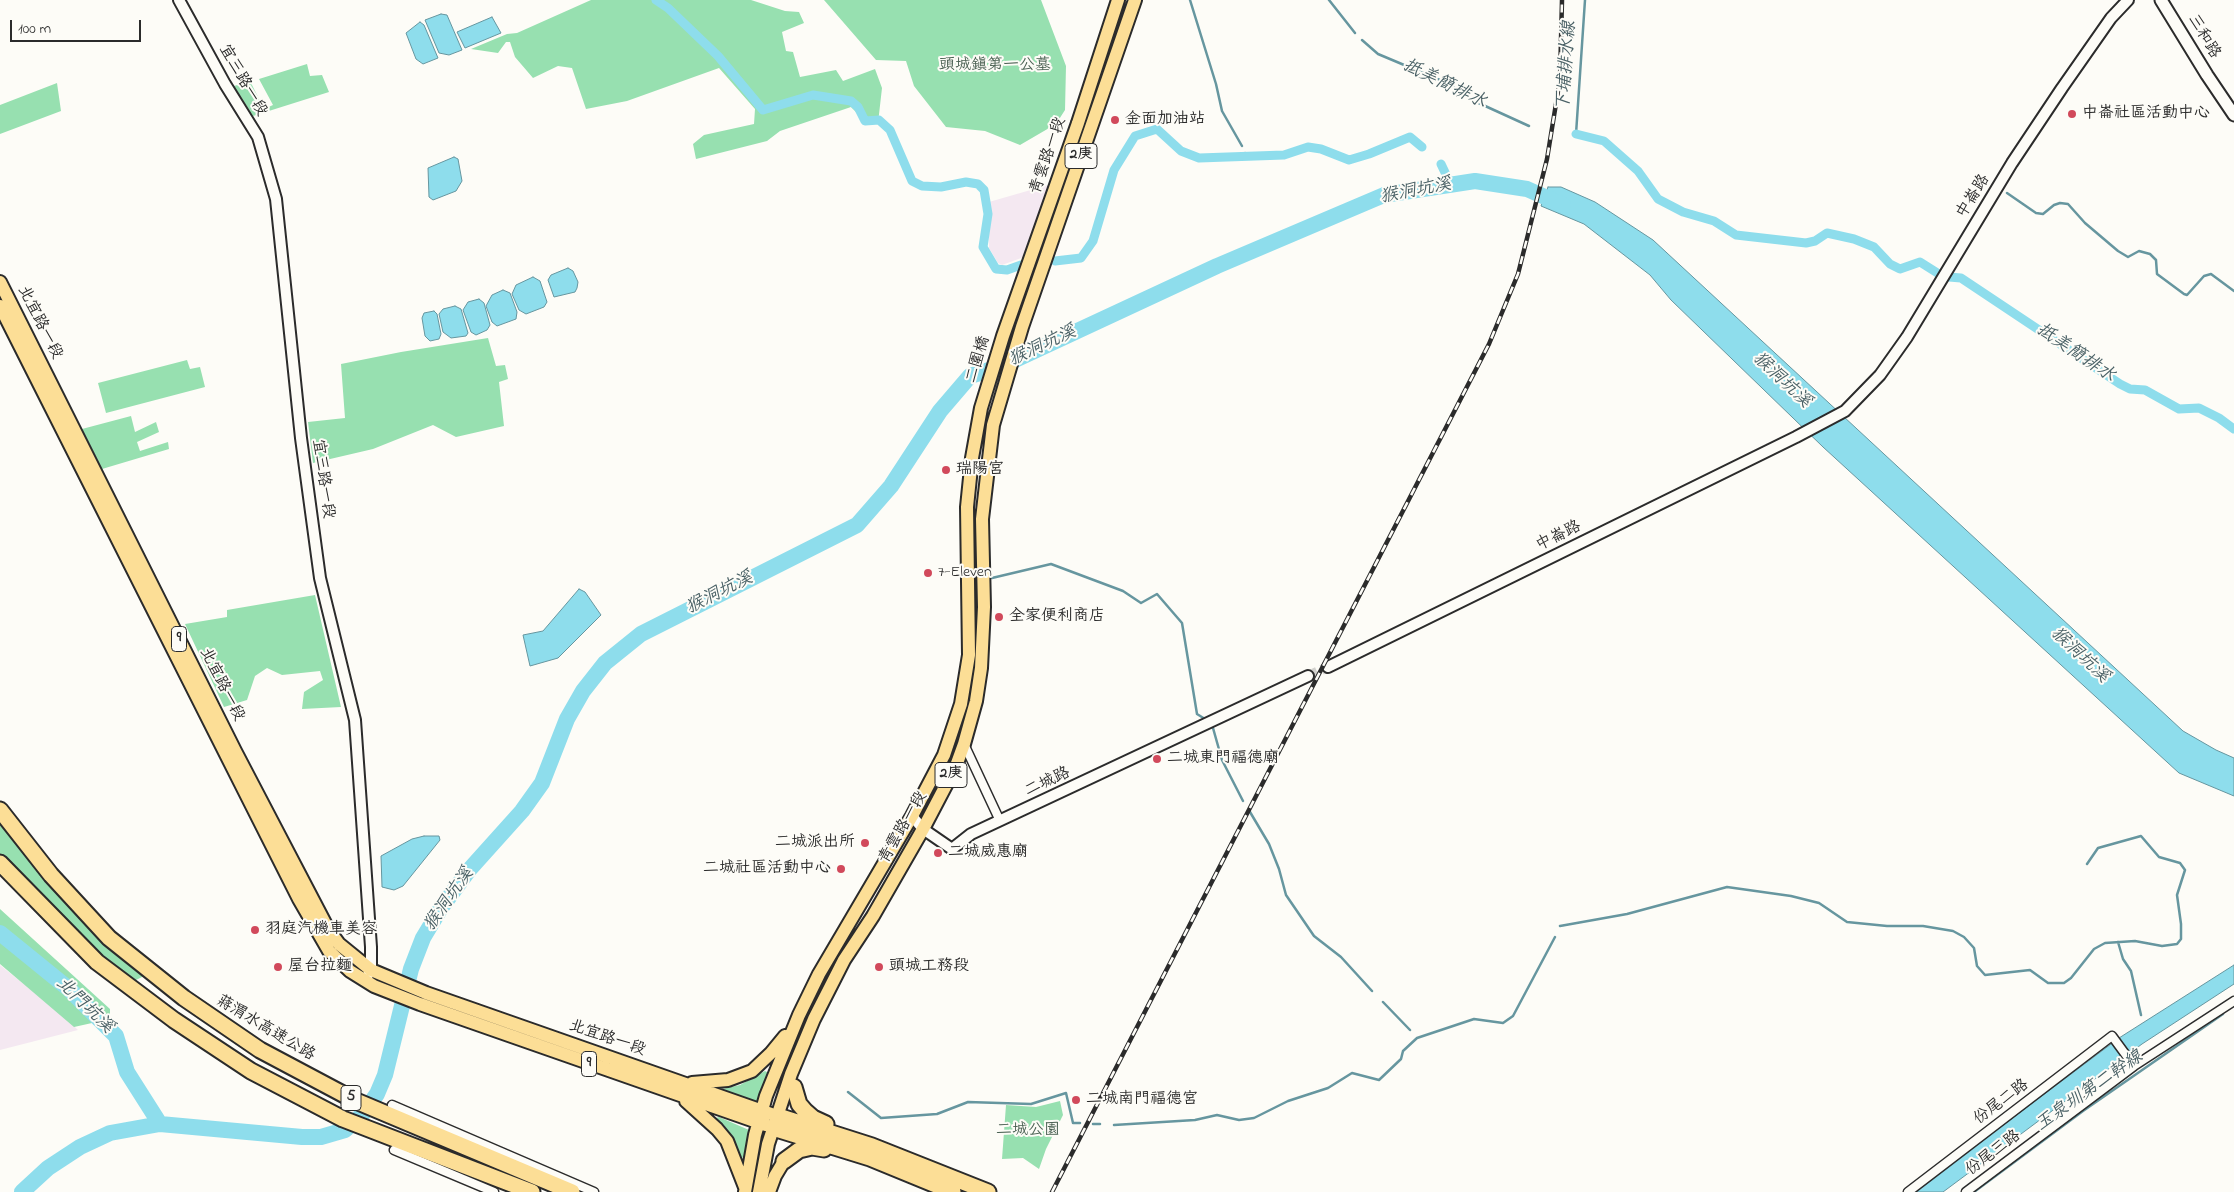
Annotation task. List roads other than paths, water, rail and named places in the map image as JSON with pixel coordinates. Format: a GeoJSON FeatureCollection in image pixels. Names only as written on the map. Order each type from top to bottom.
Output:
{"type":"FeatureCollection","features":[{"type":"Feature","properties":{"kind":"highway","name":"蔣渭水高速公路"},"geometry":{"type":"LineString","coordinates":[[0,810],[52,875],[109,938],[184,998],[260,1050],[356,1100],[572,1192]]}},
{"type":"Feature","properties":{"kind":"highway","name":"5"},"geometry":{"type":"LineString","coordinates":[[0,863],[90,955],[128,986],[252,1071],[335,1115],[532,1192]]}},
{"type":"Feature","properties":{"kind":"highway"},"geometry":{"type":"LineString","coordinates":[[792,1080],[800,1104],[813,1118],[871,1152],[954,1192]]}},
{"type":"Feature","properties":{"kind":"highway"},"geometry":{"type":"LineString","coordinates":[[768,1119],[988,1192]]}},
{"type":"Feature","properties":{"kind":"highway"},"geometry":{"type":"LineString","coordinates":[[784,1161],[799,1150],[812,1147],[871,1152]]}},
{"type":"Feature","properties":{"kind":"main road","name":"青雲路一段"},"geometry":{"type":"LineString","coordinates":[[1008,322],[1076,130],[1118,0]]}},
{"type":"Feature","properties":{"kind":"main road","name":"青雲路一段"},"geometry":{"type":"LineString","coordinates":[[1028,312],[1135,0]]}},
{"type":"Feature","properties":{"kind":"main road","name":"三和路"},"geometry":{"type":"LineString","coordinates":[[2161,0],[2207,76],[2234,115]]}},
{"type":"Feature","properties":{"kind":"main road","name":"北宜路一段"},"geometry":{"type":"LineString","coordinates":[[0,282],[226,733],[328,929],[367,975]]}},
{"type":"Feature","properties":{"kind":"main road","name":"北宜路一段"},"geometry":{"type":"LineString","coordinates":[[0,306],[299,899],[329,951],[367,975],[423,999],[680,1096],[768,1119]]}},
{"type":"Feature","properties":{"kind":"main road","name":"二圍橋"},"geometry":{"type":"LineString","coordinates":[[1001,398],[1028,312]]}},
{"type":"Feature","properties":{"kind":"main road","name":"二圍橋"},"geometry":{"type":"LineString","coordinates":[[982,408],[1008,322]]}},
{"type":"Feature","properties":{"kind":"main road","name":"青雲路一段"},"geometry":{"type":"LineString","coordinates":[[760,1192],[768,1144],[768,1119],[792,1080],[814,1019],[844,960],[873,916],[923,829],[956,766],[964,744],[976,701],[981,668],[984,607],[982,519],[988,458],[1001,398]]}},
{"type":"Feature","properties":{"kind":"main road","name":"青雲路一段"},"geometry":{"type":"LineString","coordinates":[[745,1190],[768,1119],[781,1057],[799,1015],[819,974],[912,816],[944,755],[961,704],[969,655],[967,507],[969,482],[982,408]]}},
{"type":"Feature","properties":{"kind":"main road","name":"北宜路一段"},"geometry":{"type":"LineString","coordinates":[[423,999],[687,1084],[768,1119]]}},
{"type":"Feature","properties":{"kind":"main road"},"geometry":{"type":"LineString","coordinates":[[687,1084],[728,1080],[752,1071],[771,1053],[799,1015]]}},
{"type":"Feature","properties":{"kind":"main road"},"geometry":{"type":"LineString","coordinates":[[680,1096],[722,1134],[745,1190]]}},
{"type":"Feature","properties":{"kind":"main road"},"geometry":{"type":"LineString","coordinates":[[770,1192],[775,1176],[784,1161]]}},
{"type":"Feature","properties":{"kind":"street","name":"宜三路一段"},"geometry":{"type":"LineString","coordinates":[[179,0],[225,84],[258,137],[276,200],[301,438],[320,578],[354,720],[371,947],[367,975]]}},
{"type":"Feature","properties":{"kind":"street","name":"中崙路"},"geometry":{"type":"LineString","coordinates":[[1328,666],[1802,434],[1845,411],[1880,374],[1907,337],[2032,133],[2111,18],[2128,0]]}},
{"type":"Feature","properties":{"kind":"street","name":"二城路"},"geometry":{"type":"LineString","coordinates":[[912,816],[923,829],[952,849],[971,834],[1205,726],[1308,676]]}},
{"type":"Feature","properties":{"kind":"street"},"geometry":{"type":"LineString","coordinates":[[964,744],[1000,821]]}},
{"type":"Feature","properties":{"kind":"street"},"geometry":{"type":"LineString","coordinates":[[882,868],[895,875]]}},
{"type":"Feature","properties":{"kind":"street","name":"份尾三路"},"geometry":{"type":"LineString","coordinates":[[1966,1192],[2134,1066],[2234,1001]]}},
{"type":"Feature","properties":{"kind":"street","name":"份尾二路"},"geometry":{"type":"LineString","coordinates":[[1908,1192],[2112,1036],[2134,1066]]}},
{"type":"Feature","properties":{"kind":"street"},"geometry":{"type":"LineString","coordinates":[[392,1105],[594,1192]]}},
{"type":"Feature","properties":{"kind":"street"},"geometry":{"type":"LineString","coordinates":[[394,1150],[494,1192]]}},
{"type":"Feature","properties":{"kind":"water"},"geometry":{"type":"Polygon","coordinates":[[[441,14],[447,15],[462,50],[449,55],[439,53],[425,20],[441,14]]]}},
{"type":"Feature","properties":{"kind":"water"},"geometry":{"type":"Polygon","coordinates":[[[492,17],[501,33],[465,48],[457,32],[492,17]]]}},
{"type":"Feature","properties":{"kind":"water"},"geometry":{"type":"Polygon","coordinates":[[[420,22],[424,25],[438,58],[423,64],[416,59],[406,33],[420,22]]]}},
{"type":"Feature","properties":{"kind":"water"},"geometry":{"type":"Polygon","coordinates":[[[454,157],[458,159],[462,181],[456,191],[433,200],[429,197],[428,168],[454,157]]]}},
{"type":"Feature","properties":{"kind":"water"},"geometry":{"type":"Polygon","coordinates":[[[1548,187],[1561,187],[1595,202],[1653,240],[2183,731],[2234,758],[2234,796],[2179,773],[1823,447],[1671,300],[1650,275],[1584,224],[1541,206],[1548,187]]]}},
{"type":"Feature","properties":{"kind":"water"},"geometry":{"type":"Polygon","coordinates":[[[568,268],[573,271],[578,282],[577,288],[575,292],[554,297],[548,280],[551,275],[568,268]]]}},
{"type":"Feature","properties":{"kind":"water"},"geometry":{"type":"Polygon","coordinates":[[[533,277],[540,281],[547,302],[544,307],[526,314],[519,310],[512,294],[516,285],[533,277]]]}},
{"type":"Feature","properties":{"kind":"water"},"geometry":{"type":"Polygon","coordinates":[[[503,290],[510,293],[517,312],[516,319],[497,326],[492,322],[486,306],[492,295],[503,290]]]}},
{"type":"Feature","properties":{"kind":"water"},"geometry":{"type":"Polygon","coordinates":[[[479,299],[484,303],[490,325],[487,330],[476,335],[471,332],[463,310],[468,302],[479,299]]]}},
{"type":"Feature","properties":{"kind":"water"},"geometry":{"type":"Polygon","coordinates":[[[455,306],[461,309],[468,333],[466,336],[451,338],[443,332],[439,314],[443,309],[455,306]]]}},
{"type":"Feature","properties":{"kind":"water"},"geometry":{"type":"Polygon","coordinates":[[[434,311],[437,314],[441,334],[439,339],[430,341],[425,336],[422,318],[424,313],[434,311]]]}},
{"type":"Feature","properties":{"kind":"water"},"geometry":{"type":"Polygon","coordinates":[[[579,589],[585,592],[601,615],[558,658],[530,666],[523,635],[543,631],[579,589]]]}},
{"type":"Feature","properties":{"kind":"water"},"geometry":{"type":"Polygon","coordinates":[[[424,836],[439,836],[440,840],[403,886],[394,890],[382,887],[381,856],[412,839],[424,836]]]}},
{"type":"Feature","properties":{"kind":"water"},"geometry":{"type":"Polygon","coordinates":[[[2234,965],[2234,984],[2142,1044],[1943,1192],[1914,1192],[2119,1038],[2234,965]]]}},
{"type":"Feature","properties":{"kind":"waterway"},"geometry":{"type":"LineString","coordinates":[[656,0],[668,8],[718,56],[763,110],[813,95],[851,101],[858,107],[865,121],[879,120],[890,130],[912,181],[922,186],[941,187],[966,182],[978,184],[984,190],[988,214],[983,247],[996,269],[1007,270],[1021,265]]}},
{"type":"Feature","properties":{"kind":"waterway"},"geometry":{"type":"LineString","coordinates":[[1190,0],[1216,84],[1222,111],[1242,146]]}},
{"type":"Feature","properties":{"kind":"waterway","name":"抵美簡排水"},"geometry":{"type":"LineString","coordinates":[[1329,0],[1355,33]]}},
{"type":"Feature","properties":{"kind":"waterway","name":"下埔排水線"},"geometry":{"type":"LineString","coordinates":[[1576,134],[1585,0]]}},
{"type":"Feature","properties":{"kind":"waterway","name":"抵美簡排水"},"geometry":{"type":"LineString","coordinates":[[1362,40],[1378,54],[1447,83],[1472,100],[1529,126]]}},
{"type":"Feature","properties":{"kind":"waterway"},"geometry":{"type":"LineString","coordinates":[[1055,261],[1081,258],[1093,241],[1114,170],[1135,136],[1157,129],[1181,151],[1199,158],[1284,155],[1308,147],[1321,149],[1349,160],[1410,137],[1422,147]]}},
{"type":"Feature","properties":{"kind":"waterway","name":"抵美簡排水"},"geometry":{"type":"LineString","coordinates":[[1576,134],[1604,141],[1638,171],[1658,199],[1683,212],[1714,221],[1736,235],[1806,243],[1815,241],[1827,233],[1854,239],[1874,247],[1890,264],[1900,269],[1920,262],[1939,274]]}},
{"type":"Feature","properties":{"kind":"waterway"},"geometry":{"type":"LineString","coordinates":[[1245,153],[1248,158]]}},
{"type":"Feature","properties":{"kind":"waterway"},"geometry":{"type":"LineString","coordinates":[[1441,164],[1450,183]]}},
{"type":"Feature","properties":{"kind":"waterway","name":"猴洞坑溪"},"geometry":{"type":"LineString","coordinates":[[22,1192],[48,1168],[80,1147],[110,1133],[160,1124],[302,1137],[321,1137],[345,1130],[362,1115],[377,1094],[385,1075],[411,969],[423,938],[441,908],[469,870],[522,811],[542,783],[567,719],[583,691],[605,663],[641,634],[857,525],[891,486],[940,411],[970,376],[1002,366],[1217,266],[1384,195],[1475,181],[1527,189],[1563,205]]}},
{"type":"Feature","properties":{"kind":"waterway"},"geometry":{"type":"LineString","coordinates":[[2007,193],[2036,213],[2043,214],[2054,205],[2060,203],[2068,204],[2085,223],[2118,251],[2128,257],[2139,251],[2150,254],[2156,260],[2157,274],[2184,294],[2187,295],[2204,276],[2211,274],[2234,291]]}},
{"type":"Feature","properties":{"kind":"waterway","name":"抵美簡排水"},"geometry":{"type":"LineString","coordinates":[[1949,277],[1961,278],[2120,384],[2130,389],[2145,390],[2179,409],[2199,408],[2219,418],[2234,429]]}},
{"type":"Feature","properties":{"kind":"waterway"},"geometry":{"type":"LineString","coordinates":[[992,578],[1051,564],[1123,591],[1141,603],[1157,594],[1182,623],[1197,714],[1205,719]]}},
{"type":"Feature","properties":{"kind":"waterway"},"geometry":{"type":"LineString","coordinates":[[1210,725],[1213,728],[1222,760],[1243,801]]}},
{"type":"Feature","properties":{"kind":"waterway"},"geometry":{"type":"LineString","coordinates":[[1250,812],[1269,844],[1279,869],[1286,895],[1314,936],[1341,957],[1372,991]]}},
{"type":"Feature","properties":{"kind":"waterway"},"geometry":{"type":"LineString","coordinates":[[1560,926],[1627,914],[1727,887],[1791,896],[1819,903],[1847,922],[1887,926],[1923,926],[1953,931],[1964,937],[1974,948],[1977,966],[1985,975],[2030,970],[2048,983],[2064,983],[2071,978],[2094,949],[2105,943],[2135,941],[2162,946],[2177,944],[2181,939],[2177,895],[2185,870],[2180,863],[2159,857],[2141,836],[2098,848],[2087,864]]}},
{"type":"Feature","properties":{"kind":"waterway","name":"北門坑溪"},"geometry":{"type":"LineString","coordinates":[[0,933],[69,989],[116,1036],[127,1072],[160,1124]]}},
{"type":"Feature","properties":{"kind":"waterway"},"geometry":{"type":"LineString","coordinates":[[1114,1125],[1195,1120],[1217,1115],[1239,1120],[1254,1118],[1288,1101],[1328,1088],[1352,1073],[1379,1080],[1401,1059],[1403,1051],[1417,1038],[1474,1019],[1503,1023],[1513,1016],[1555,937]]}},
{"type":"Feature","properties":{"kind":"waterway"},"geometry":{"type":"LineString","coordinates":[[2118,942],[2123,959],[2131,971],[2141,1015]]}},
{"type":"Feature","properties":{"kind":"waterway"},"geometry":{"type":"LineString","coordinates":[[1383,1002],[1410,1030]]}},
{"type":"Feature","properties":{"kind":"waterway","name":"玉泉圳第二幹線"},"geometry":{"type":"LineString","coordinates":[[1974,1192],[2083,1111],[2223,1014]]}},
{"type":"Feature","properties":{"kind":"waterway"},"geometry":{"type":"LineString","coordinates":[[848,1092],[881,1118],[937,1114],[968,1102],[1031,1104],[1066,1093],[1073,1123],[1080,1123]]}},
{"type":"Feature","properties":{"kind":"waterway"},"geometry":{"type":"LineString","coordinates":[[1093,1124],[1100,1124]]}},
{"type":"Feature","properties":{"kind":"tunnel"},"geometry":{"type":"LineString","coordinates":[[1308,676],[1328,667]]}},
{"type":"Feature","properties":{"kind":"railway"},"geometry":{"type":"LineString","coordinates":[[1052,1192],[1489,344],[1518,274],[1547,159],[1560,79],[1562,0]]}},
{"type":"Feature","properties":{"kind":"place","name":"中崙社區活動中心"},"geometry":{"type":"Point","coordinates":[2072,114]}},
{"type":"Feature","properties":{"kind":"place","name":"金面加油站"},"geometry":{"type":"Point","coordinates":[1115,120]}},
{"type":"Feature","properties":{"kind":"place","name":"瑞陽宮"},"geometry":{"type":"Point","coordinates":[946,470]}},
{"type":"Feature","properties":{"kind":"place","name":"7-Eleven"},"geometry":{"type":"Point","coordinates":[928,573]}},
{"type":"Feature","properties":{"kind":"place","name":"全家便利商店"},"geometry":{"type":"Point","coordinates":[999,617]}},
{"type":"Feature","properties":{"kind":"place","name":"二城東門福德廟"},"geometry":{"type":"Point","coordinates":[1157,759]}},
{"type":"Feature","properties":{"kind":"place","name":"二城派出所"},"geometry":{"type":"Point","coordinates":[865,843]}},
{"type":"Feature","properties":{"kind":"place","name":"二城威惠廟"},"geometry":{"type":"Point","coordinates":[938,853]}},
{"type":"Feature","properties":{"kind":"place","name":"二城社區活動中心"},"geometry":{"type":"Point","coordinates":[841,869]}},
{"type":"Feature","properties":{"kind":"place","name":"羽庭汽機車美容"},"geometry":{"type":"Point","coordinates":[255,930]}},
{"type":"Feature","properties":{"kind":"place","name":"屋台拉麵"},"geometry":{"type":"Point","coordinates":[278,967]}},
{"type":"Feature","properties":{"kind":"place","name":"頭城工務段"},"geometry":{"type":"Point","coordinates":[879,967]}},
{"type":"Feature","properties":{"kind":"place","name":"二城南門福德宮"},"geometry":{"type":"Point","coordinates":[1076,1100]}},
{"type":"Feature","properties":{"kind":"park label","name":"頭城鎮第一公墓"},"geometry":{"type":"Point","coordinates":[995,66]}},
{"type":"Feature","properties":{"kind":"park label","name":"二城公園"},"geometry":{"type":"Point","coordinates":[1028,1131]}}]}
